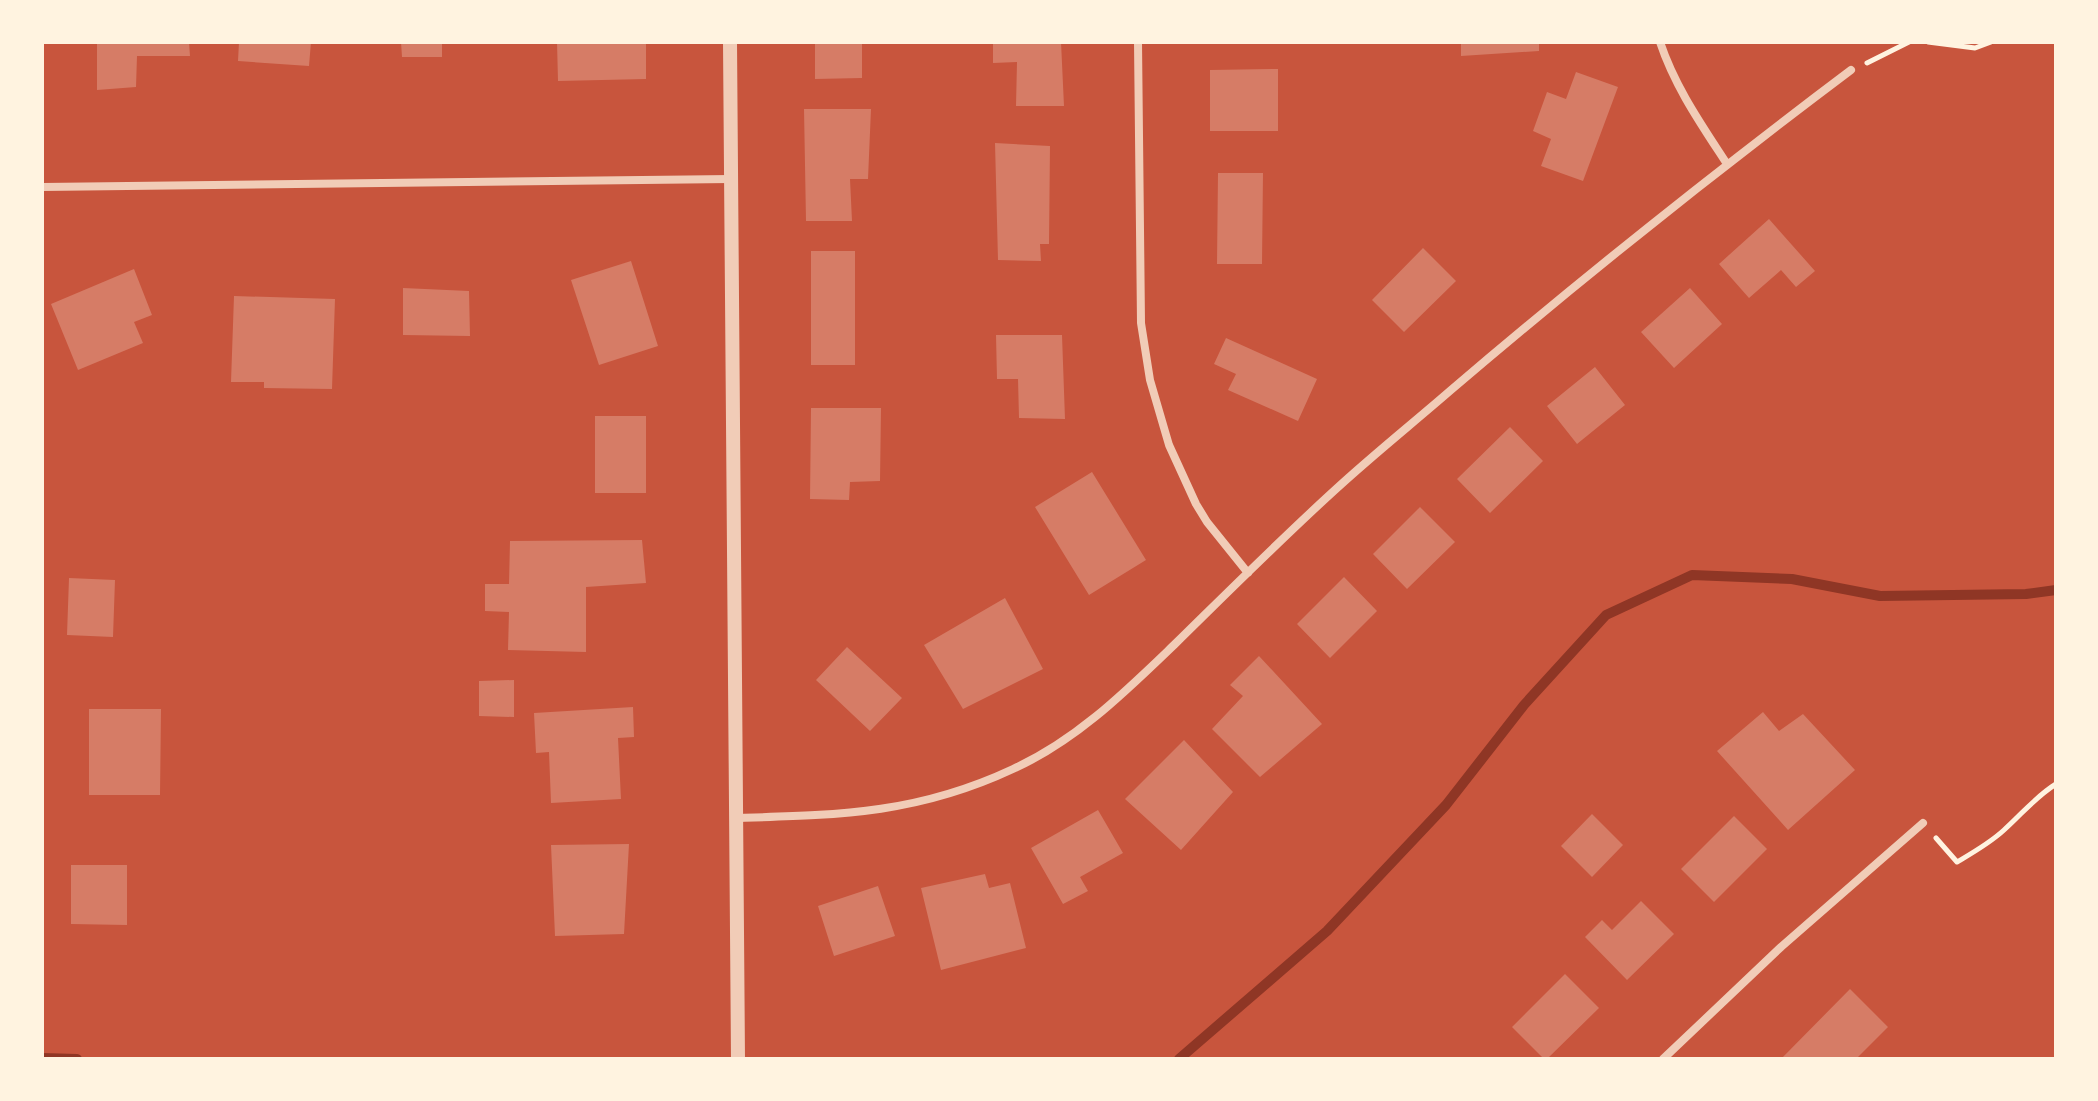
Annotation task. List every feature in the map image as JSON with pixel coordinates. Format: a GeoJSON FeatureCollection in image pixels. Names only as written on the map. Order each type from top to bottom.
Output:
{"type":"FeatureCollection","features":[{"type":"Feature","properties":{"kind":"street"},"geometry":{"type":"LineString","coordinates":[[730,42],[738,1059]]}},
{"type":"Feature","properties":{"kind":"street"},"geometry":{"type":"LineString","coordinates":[[1138,42],[1141,323],[1150,380],[1169,445],[1196,504],[1248,573]]}},
{"type":"Feature","properties":{"kind":"street"},"geometry":{"type":"LineString","coordinates":[[1660,42],[1682,96],[1727,164]]}},
{"type":"Feature","properties":{"kind":"street"},"geometry":{"type":"LineString","coordinates":[[736,818],[841,815],[902,807],[962,791],[1015,768],[1064,741],[1110,707],[1359,469],[1569,289],[1851,70]]}},
{"type":"Feature","properties":{"kind":"street"},"geometry":{"type":"LineString","coordinates":[[42,187],[731,179]]}},
{"type":"Feature","properties":{"kind":"street"},"geometry":{"type":"LineString","coordinates":[[1663,1059],[1781,947],[1923,823]]}},
{"type":"Feature","properties":{"kind":"path"},"geometry":{"type":"LineString","coordinates":[[1851,70],[1909,42]]}},
{"type":"Feature","properties":{"kind":"path"},"geometry":{"type":"LineString","coordinates":[[1928,42],[1975,48],[1991,42]]}},
{"type":"Feature","properties":{"kind":"path"},"geometry":{"type":"LineString","coordinates":[[1923,823],[1957,862],[2005,830],[2038,795],[2056,784]]}},
{"type":"Feature","properties":{"kind":"building"},"geometry":{"type":"Polygon","coordinates":[[[97,42],[189,42],[190,56],[137,56],[136,87],[97,90],[97,42]]]}},
{"type":"Feature","properties":{"kind":"building"},"geometry":{"type":"Polygon","coordinates":[[[239,42],[311,42],[309,66],[238,61],[239,42]]]}},
{"type":"Feature","properties":{"kind":"building"},"geometry":{"type":"Polygon","coordinates":[[[401,42],[442,42],[442,57],[402,57],[401,42]]]}},
{"type":"Feature","properties":{"kind":"building"},"geometry":{"type":"Polygon","coordinates":[[[557,42],[646,42],[646,79],[558,81],[557,42]]]}},
{"type":"Feature","properties":{"kind":"building"},"geometry":{"type":"Polygon","coordinates":[[[815,42],[862,42],[862,78],[815,79],[815,42]]]}},
{"type":"Feature","properties":{"kind":"building"},"geometry":{"type":"Polygon","coordinates":[[[993,42],[1061,42],[1064,106],[1016,106],[1017,62],[993,63],[993,42]]]}},
{"type":"Feature","properties":{"kind":"building"},"geometry":{"type":"Polygon","coordinates":[[[1461,42],[1539,42],[1539,51],[1461,56],[1461,42]]]}},
{"type":"Feature","properties":{"kind":"building"},"geometry":{"type":"Polygon","coordinates":[[[1278,69],[1278,131],[1210,131],[1210,70],[1278,69]]]}},
{"type":"Feature","properties":{"kind":"building"},"geometry":{"type":"Polygon","coordinates":[[[1576,72],[1618,87],[1583,181],[1541,166],[1551,139],[1533,131],[1547,92],[1566,99],[1576,72]]]}},
{"type":"Feature","properties":{"kind":"building"},"geometry":{"type":"Polygon","coordinates":[[[804,109],[871,109],[868,179],[850,179],[852,221],[806,221],[804,109]]]}},
{"type":"Feature","properties":{"kind":"building"},"geometry":{"type":"Polygon","coordinates":[[[995,143],[1050,146],[1049,244],[1040,244],[1041,261],[998,260],[995,143]]]}},
{"type":"Feature","properties":{"kind":"building"},"geometry":{"type":"Polygon","coordinates":[[[1218,173],[1263,173],[1262,264],[1217,264],[1218,173]]]}},
{"type":"Feature","properties":{"kind":"building"},"geometry":{"type":"Polygon","coordinates":[[[1769,219],[1815,271],[1796,287],[1781,270],[1749,298],[1719,264],[1769,219]]]}},
{"type":"Feature","properties":{"kind":"building"},"geometry":{"type":"Polygon","coordinates":[[[1423,248],[1456,281],[1404,332],[1372,300],[1423,248]]]}},
{"type":"Feature","properties":{"kind":"building"},"geometry":{"type":"Polygon","coordinates":[[[811,251],[855,251],[855,365],[811,365],[811,251]]]}},
{"type":"Feature","properties":{"kind":"building"},"geometry":{"type":"Polygon","coordinates":[[[631,261],[658,346],[599,365],[571,280],[631,261]]]}},
{"type":"Feature","properties":{"kind":"building"},"geometry":{"type":"Polygon","coordinates":[[[134,269],[152,315],[134,322],[143,343],[78,370],[51,304],[134,269]]]}},
{"type":"Feature","properties":{"kind":"building"},"geometry":{"type":"Polygon","coordinates":[[[403,288],[469,291],[470,336],[403,335],[403,288]]]}},
{"type":"Feature","properties":{"kind":"building"},"geometry":{"type":"Polygon","coordinates":[[[1690,288],[1722,324],[1674,368],[1641,332],[1690,288]]]}},
{"type":"Feature","properties":{"kind":"building"},"geometry":{"type":"Polygon","coordinates":[[[234,296],[335,299],[332,389],[264,388],[264,382],[231,382],[234,296]]]}},
{"type":"Feature","properties":{"kind":"building"},"geometry":{"type":"Polygon","coordinates":[[[996,335],[1062,335],[1065,419],[1019,418],[1018,379],[997,379],[996,335]]]}},
{"type":"Feature","properties":{"kind":"building"},"geometry":{"type":"Polygon","coordinates":[[[1226,338],[1317,379],[1298,421],[1228,390],[1236,374],[1214,364],[1226,338]]]}},
{"type":"Feature","properties":{"kind":"building"},"geometry":{"type":"Polygon","coordinates":[[[1595,367],[1625,405],[1577,444],[1547,406],[1595,367]]]}},
{"type":"Feature","properties":{"kind":"building"},"geometry":{"type":"Polygon","coordinates":[[[811,408],[881,408],[880,481],[850,482],[849,500],[810,499],[811,408]]]}},
{"type":"Feature","properties":{"kind":"building"},"geometry":{"type":"Polygon","coordinates":[[[595,416],[646,416],[646,493],[595,493],[595,416]]]}},
{"type":"Feature","properties":{"kind":"building"},"geometry":{"type":"Polygon","coordinates":[[[1510,427],[1543,461],[1490,513],[1457,479],[1510,427]]]}},
{"type":"Feature","properties":{"kind":"building"},"geometry":{"type":"Polygon","coordinates":[[[1092,472],[1146,560],[1089,595],[1035,507],[1092,472]]]}},
{"type":"Feature","properties":{"kind":"building"},"geometry":{"type":"Polygon","coordinates":[[[1420,507],[1455,542],[1407,589],[1373,554],[1420,507]]]}},
{"type":"Feature","properties":{"kind":"building"},"geometry":{"type":"Polygon","coordinates":[[[642,540],[646,583],[586,587],[586,652],[508,650],[509,612],[485,611],[485,584],[509,584],[510,541],[642,540]]]}},
{"type":"Feature","properties":{"kind":"building"},"geometry":{"type":"Polygon","coordinates":[[[1344,577],[1377,611],[1330,658],[1297,624],[1344,577]]]}},
{"type":"Feature","properties":{"kind":"building"},"geometry":{"type":"Polygon","coordinates":[[[69,578],[115,580],[113,637],[67,635],[69,578]]]}},
{"type":"Feature","properties":{"kind":"building"},"geometry":{"type":"Polygon","coordinates":[[[1005,598],[1043,669],[963,709],[924,645],[1005,598]]]}},
{"type":"Feature","properties":{"kind":"building"},"geometry":{"type":"Polygon","coordinates":[[[847,647],[902,698],[870,731],[816,680],[847,647]]]}},
{"type":"Feature","properties":{"kind":"building"},"geometry":{"type":"Polygon","coordinates":[[[1259,656],[1322,724],[1260,777],[1212,729],[1243,696],[1230,685],[1259,656]]]}},
{"type":"Feature","properties":{"kind":"building"},"geometry":{"type":"Polygon","coordinates":[[[514,680],[514,717],[479,716],[479,681],[514,680]]]}},
{"type":"Feature","properties":{"kind":"building"},"geometry":{"type":"Polygon","coordinates":[[[633,707],[634,737],[618,738],[621,799],[551,803],[549,752],[536,753],[534,713],[633,707]]]}},
{"type":"Feature","properties":{"kind":"building"},"geometry":{"type":"Polygon","coordinates":[[[89,709],[161,709],[160,795],[89,795],[89,709]]]}},
{"type":"Feature","properties":{"kind":"building"},"geometry":{"type":"Polygon","coordinates":[[[1763,712],[1779,731],[1803,714],[1855,770],[1788,830],[1717,751],[1763,712]]]}},
{"type":"Feature","properties":{"kind":"building"},"geometry":{"type":"Polygon","coordinates":[[[1184,740],[1233,792],[1181,850],[1125,799],[1184,740]]]}},
{"type":"Feature","properties":{"kind":"building"},"geometry":{"type":"Polygon","coordinates":[[[1098,810],[1123,853],[1080,877],[1088,891],[1063,904],[1031,848],[1098,810]]]}},
{"type":"Feature","properties":{"kind":"building"},"geometry":{"type":"Polygon","coordinates":[[[1592,814],[1623,845],[1592,877],[1561,846],[1592,814]]]}},
{"type":"Feature","properties":{"kind":"building"},"geometry":{"type":"Polygon","coordinates":[[[1734,816],[1767,849],[1714,902],[1681,869],[1734,816]]]}},
{"type":"Feature","properties":{"kind":"building"},"geometry":{"type":"Polygon","coordinates":[[[629,844],[624,934],[555,936],[551,845],[629,844]]]}},
{"type":"Feature","properties":{"kind":"building"},"geometry":{"type":"Polygon","coordinates":[[[71,865],[127,865],[127,925],[71,924],[71,865]]]}},
{"type":"Feature","properties":{"kind":"building"},"geometry":{"type":"Polygon","coordinates":[[[985,874],[989,888],[1010,883],[1026,948],[941,970],[921,888],[985,874]]]}},
{"type":"Feature","properties":{"kind":"building"},"geometry":{"type":"Polygon","coordinates":[[[878,886],[895,936],[834,956],[818,906],[878,886]]]}},
{"type":"Feature","properties":{"kind":"building"},"geometry":{"type":"Polygon","coordinates":[[[1641,901],[1674,934],[1627,980],[1585,937],[1602,920],[1612,930],[1641,901]]]}},
{"type":"Feature","properties":{"kind":"building"},"geometry":{"type":"Polygon","coordinates":[[[1565,974],[1599,1008],[1544,1059],[1512,1027],[1565,974]]]}},
{"type":"Feature","properties":{"kind":"building"},"geometry":{"type":"Polygon","coordinates":[[[1850,989],[1888,1027],[1856,1059],[1781,1059],[1850,989]]]}},
{"type":"Feature","properties":{"kind":"waterway"},"geometry":{"type":"LineString","coordinates":[[1179,1059],[1327,931],[1446,805],[1524,705],[1606,615],[1692,575],[1792,579],[1880,596],[2026,594],[2056,590]]}},
{"type":"Feature","properties":{"kind":"waterway"},"geometry":{"type":"LineString","coordinates":[[42,1058],[77,1059]]}}]}
